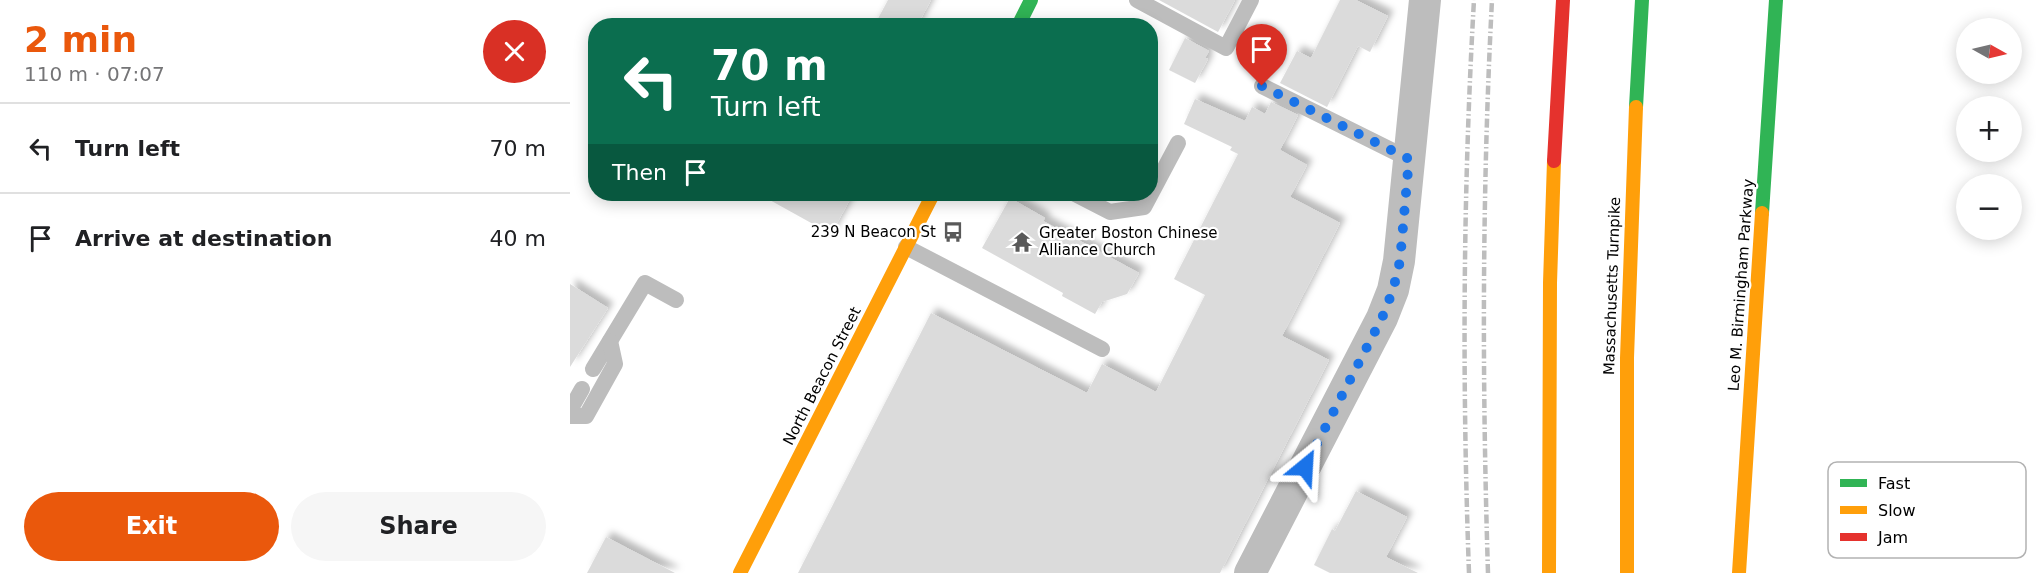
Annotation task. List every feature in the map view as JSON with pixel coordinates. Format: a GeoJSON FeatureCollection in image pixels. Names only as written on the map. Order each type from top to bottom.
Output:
{"type":"FeatureCollection","features":[{"type":"Feature","properties":{"kind":"main road"},"geometry":{"type":"LineString","coordinates":[[1022,18],[1031,0]]}},
{"type":"Feature","properties":{"kind":"main road"},"geometry":{"type":"LineString","coordinates":[[1550,573],[1550,284],[1553,173],[1563,0]]}},
{"type":"Feature","properties":{"kind":"main road","name":"Massachusetts Turnpike"},"geometry":{"type":"LineString","coordinates":[[1627,573],[1625,380],[1633,149],[1642,0]]}},
{"type":"Feature","properties":{"kind":"main road","name":"Leo M. Birmingham Parkway"},"geometry":{"type":"LineString","coordinates":[[1739,573],[1776,0]]}},
{"type":"Feature","properties":{"kind":"main road","name":"North Beacon Street"},"geometry":{"type":"LineString","coordinates":[[740,573],[929,201]]}},
{"type":"Feature","properties":{"kind":"street"},"geometry":{"type":"LineString","coordinates":[[1250,573],[1376,329],[1390,297],[1400,261],[1425,0]]}},
{"type":"Feature","properties":{"kind":"lane"},"geometry":{"type":"LineString","coordinates":[[1137,0],[1226,48],[1251,0]]}},
{"type":"Feature","properties":{"kind":"lane"},"geometry":{"type":"LineString","coordinates":[[1262,86],[1409,159]]}},
{"type":"Feature","properties":{"kind":"lane"},"geometry":{"type":"LineString","coordinates":[[1158,181],[1178,143]]}},
{"type":"Feature","properties":{"kind":"lane"},"geometry":{"type":"LineString","coordinates":[[1089,201],[1110,212],[1144,207],[1147,201]]}},
{"type":"Feature","properties":{"kind":"lane"},"geometry":{"type":"LineString","coordinates":[[906,247],[1102,349]]}},
{"type":"Feature","properties":{"kind":"lane"},"geometry":{"type":"LineString","coordinates":[[594,369],[645,283],[676,300]]}},
{"type":"Feature","properties":{"kind":"lane"},"geometry":{"type":"LineString","coordinates":[[570,416],[586,416],[615,364],[610,341]]}},
{"type":"Feature","properties":{"kind":"lane"},"geometry":{"type":"LineString","coordinates":[[570,410],[582,389]]}},
{"type":"Feature","properties":{"kind":"building"},"geometry":{"type":"Polygon","coordinates":[[[888,0],[931,0],[921,18],[878,18],[888,0]]]}},
{"type":"Feature","properties":{"kind":"building"},"geometry":{"type":"Polygon","coordinates":[[[1159,0],[1235,0],[1218,32],[1159,0]]]}},
{"type":"Feature","properties":{"kind":"building"},"geometry":{"type":"Polygon","coordinates":[[[1340,0],[1356,0],[1388,16],[1370,52],[1358,46],[1327,107],[1280,83],[1297,51],[1311,58],[1340,0]]]}},
{"type":"Feature","properties":{"kind":"building"},"geometry":{"type":"Polygon","coordinates":[[[1185,38],[1209,51],[1205,58],[1208,59],[1195,83],[1169,70],[1185,38]]]}},
{"type":"Feature","properties":{"kind":"building"},"geometry":{"type":"Polygon","coordinates":[[[1195,99],[1245,121],[1252,107],[1265,114],[1271,102],[1298,115],[1280,150],[1307,165],[1290,197],[1340,223],[1282,336],[1329,360],[1220,573],[798,573],[931,313],[1087,393],[1102,364],[1156,392],[1205,295],[1174,279],[1238,154],[1230,150],[1232,147],[1184,124],[1195,99]]]}},
{"type":"Feature","properties":{"kind":"building"},"geometry":{"type":"Polygon","coordinates":[[[772,201],[849,201],[831,234],[772,201]]]}},
{"type":"Feature","properties":{"kind":"building"},"geometry":{"type":"Polygon","coordinates":[[[1008,201],[1015,201],[1045,218],[1043,221],[1139,273],[1127,294],[1102,302],[1095,314],[1062,296],[1063,293],[982,248],[1008,201]]]}},
{"type":"Feature","properties":{"kind":"building"},"geometry":{"type":"Polygon","coordinates":[[[570,284],[608,308],[570,367],[570,284]]]}},
{"type":"Feature","properties":{"kind":"building"},"geometry":{"type":"Polygon","coordinates":[[[1356,491],[1407,517],[1386,557],[1418,573],[1330,573],[1314,565],[1332,529],[1335,531],[1356,491]]]}},
{"type":"Feature","properties":{"kind":"building"},"geometry":{"type":"Polygon","coordinates":[[[606,537],[675,573],[587,573],[606,537]]]}},
{"type":"Feature","properties":{"kind":"railway"},"geometry":{"type":"LineString","coordinates":[[1469,573],[1465,430],[1465,286],[1474,0]]}},
{"type":"Feature","properties":{"kind":"railway"},"geometry":{"type":"LineString","coordinates":[[1488,573],[1484,286],[1486,143],[1492,0]]}},
{"type":"Feature","properties":{"kind":"traffic: fast"},"geometry":{"type":"LineString","coordinates":[[1022,18],[1031,0]]}},
{"type":"Feature","properties":{"kind":"traffic: fast"},"geometry":{"type":"LineString","coordinates":[[1636,107],[1642,0]]}},
{"type":"Feature","properties":{"kind":"traffic: fast"},"geometry":{"type":"LineString","coordinates":[[1762,213],[1776,0]]}},
{"type":"Feature","properties":{"kind":"traffic: slow"},"geometry":{"type":"LineString","coordinates":[[1627,573],[1627,358],[1636,107]]}},
{"type":"Feature","properties":{"kind":"traffic: slow"},"geometry":{"type":"LineString","coordinates":[[1549,573],[1550,283],[1554,161]]}},
{"type":"Feature","properties":{"kind":"traffic: slow"},"geometry":{"type":"LineString","coordinates":[[740,573],[929,201]]}},
{"type":"Feature","properties":{"kind":"traffic: slow"},"geometry":{"type":"LineString","coordinates":[[1739,573],[1762,213]]}},
{"type":"Feature","properties":{"kind":"traffic: jam"},"geometry":{"type":"LineString","coordinates":[[1554,161],[1563,0]]}},
{"type":"Feature","properties":{"kind":"place","name":"239 N Beacon St"},"geometry":{"type":"Point","coordinates":[953,232]}},
{"type":"Feature","properties":{"kind":"place","name":"Greater Boston Chinese Alliance Church"},"geometry":{"type":"Point","coordinates":[1022,242]}},
{"type":"Feature","properties":{"kind":"route"},"geometry":{"type":"LineString","coordinates":[[1262,86],[1409,159],[1400,261],[1393,290],[1382,318],[1305,467]]}}]}
